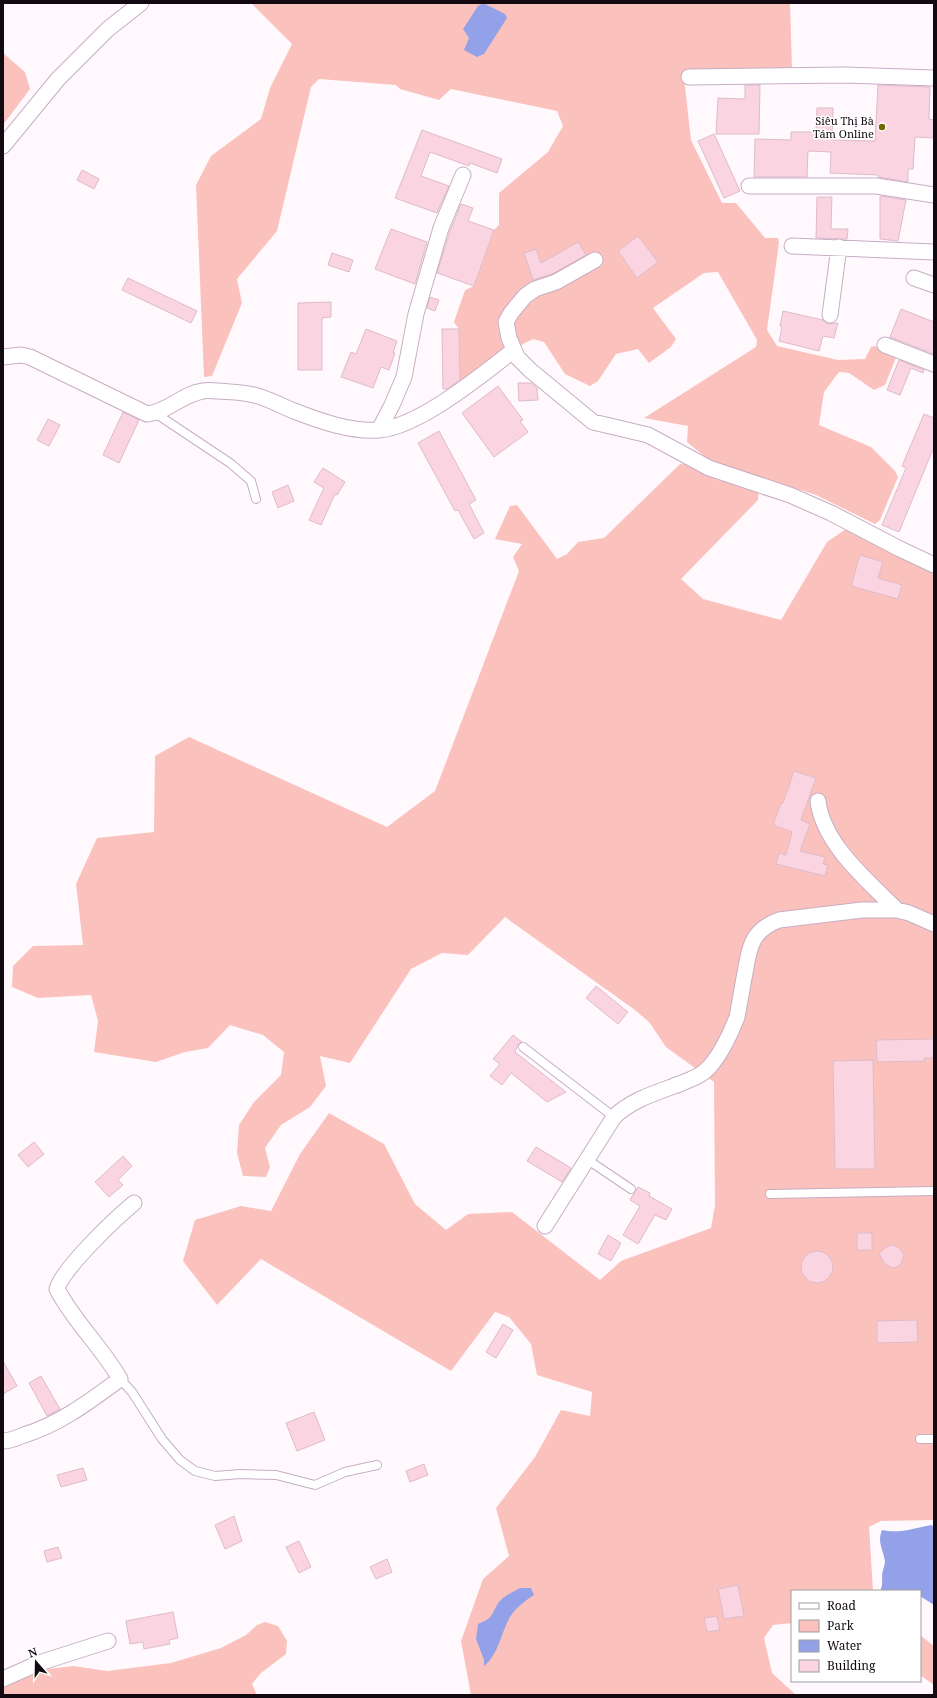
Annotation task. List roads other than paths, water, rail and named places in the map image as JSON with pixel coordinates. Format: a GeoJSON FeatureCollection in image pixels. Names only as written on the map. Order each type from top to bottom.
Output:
{"type":"FeatureCollection","features":[{"type":"Feature","properties":{"kind":"street"},"geometry":{"type":"LineString","coordinates":[[3,146],[58,79],[108,29],[141,3]]}},
{"type":"Feature","properties":{"kind":"street"},"geometry":{"type":"LineString","coordinates":[[689,77],[845,75],[934,78]]}},
{"type":"Feature","properties":{"kind":"street"},"geometry":{"type":"LineString","coordinates":[[379,430],[404,377],[416,314],[428,271],[441,228],[463,175]]}},
{"type":"Feature","properties":{"kind":"street"},"geometry":{"type":"LineString","coordinates":[[749,186],[876,186],[934,195]]}},
{"type":"Feature","properties":{"kind":"street"},"geometry":{"type":"LineString","coordinates":[[792,246],[934,252]]}},
{"type":"Feature","properties":{"kind":"street"},"geometry":{"type":"LineString","coordinates":[[830,315],[839,247]]}},
{"type":"Feature","properties":{"kind":"street"},"geometry":{"type":"LineString","coordinates":[[595,260],[556,282],[535,289],[525,296],[510,313],[506,322],[509,338],[517,357],[530,370],[593,422],[648,435],[709,468],[790,495],[831,513],[934,565]]}},
{"type":"Feature","properties":{"kind":"street"},"geometry":{"type":"LineString","coordinates":[[914,278],[934,285]]}},
{"type":"Feature","properties":{"kind":"street"},"geometry":{"type":"LineString","coordinates":[[884,345],[934,364]]}},
{"type":"Feature","properties":{"kind":"street"},"geometry":{"type":"LineString","coordinates":[[3,357],[21,355],[30,357],[147,414],[165,409],[190,395],[203,391],[232,392],[255,395],[330,424],[379,430],[418,417],[457,393],[514,350]]}},
{"type":"Feature","properties":{"kind":"street"},"geometry":{"type":"LineString","coordinates":[[818,801],[824,826],[832,839],[851,862],[897,910]]}},
{"type":"Feature","properties":{"kind":"street"},"geometry":{"type":"LineString","coordinates":[[545,1226],[614,1118],[622,1109],[704,1072],[713,1063],[737,1017],[749,948],[756,936],[766,926],[779,920],[862,910],[897,910],[909,913],[934,924]]}},
{"type":"Feature","properties":{"kind":"street"},"geometry":{"type":"LineString","coordinates":[[3,1441],[38,1431],[60,1420],[120,1379],[109,1360],[69,1309],[57,1289],[62,1279],[85,1250],[134,1203]]}},
{"type":"Feature","properties":{"kind":"street"},"geometry":{"type":"LineString","coordinates":[[3,1679],[39,1662],[108,1641]]}},
{"type":"Feature","properties":{"kind":"lane"},"geometry":{"type":"LineString","coordinates":[[155,413],[230,463],[251,481],[256,499]]}},
{"type":"Feature","properties":{"kind":"lane"},"geometry":{"type":"LineString","coordinates":[[523,1048],[614,1118]]}},
{"type":"Feature","properties":{"kind":"lane"},"geometry":{"type":"LineString","coordinates":[[588,1160],[630,1189]]}},
{"type":"Feature","properties":{"kind":"lane"},"geometry":{"type":"LineString","coordinates":[[770,1194],[934,1190]]}},
{"type":"Feature","properties":{"kind":"lane"},"geometry":{"type":"LineString","coordinates":[[120,1379],[132,1392],[162,1439],[180,1460],[195,1472],[215,1476],[240,1474],[276,1475],[315,1485],[345,1472],[377,1465]]}},
{"type":"Feature","properties":{"kind":"lane"},"geometry":{"type":"LineString","coordinates":[[920,1439],[934,1439]]}},
{"type":"Feature","properties":{"kind":"water"},"geometry":{"type":"Polygon","coordinates":[[[483,3],[505,14],[507,18],[484,54],[477,57],[464,50],[469,38],[463,29],[478,6],[483,3]]]}},
{"type":"Feature","properties":{"kind":"water"},"geometry":{"type":"Polygon","coordinates":[[[931,1525],[934,1526],[934,1605],[921,1597],[921,1590],[880,1590],[882,1574],[885,1565],[880,1542],[882,1530],[901,1531],[931,1525]]]}},
{"type":"Feature","properties":{"kind":"water"},"geometry":{"type":"Polygon","coordinates":[[[520,1588],[531,1588],[534,1595],[522,1603],[512,1614],[508,1620],[494,1655],[484,1666],[484,1660],[476,1639],[478,1624],[492,1615],[501,1600],[520,1588]]]}},
{"type":"Feature","properties":{"kind":"place","name":"Siêu Thị Bà Tám Online"},"geometry":{"type":"Point","coordinates":[882,127]}}]}
